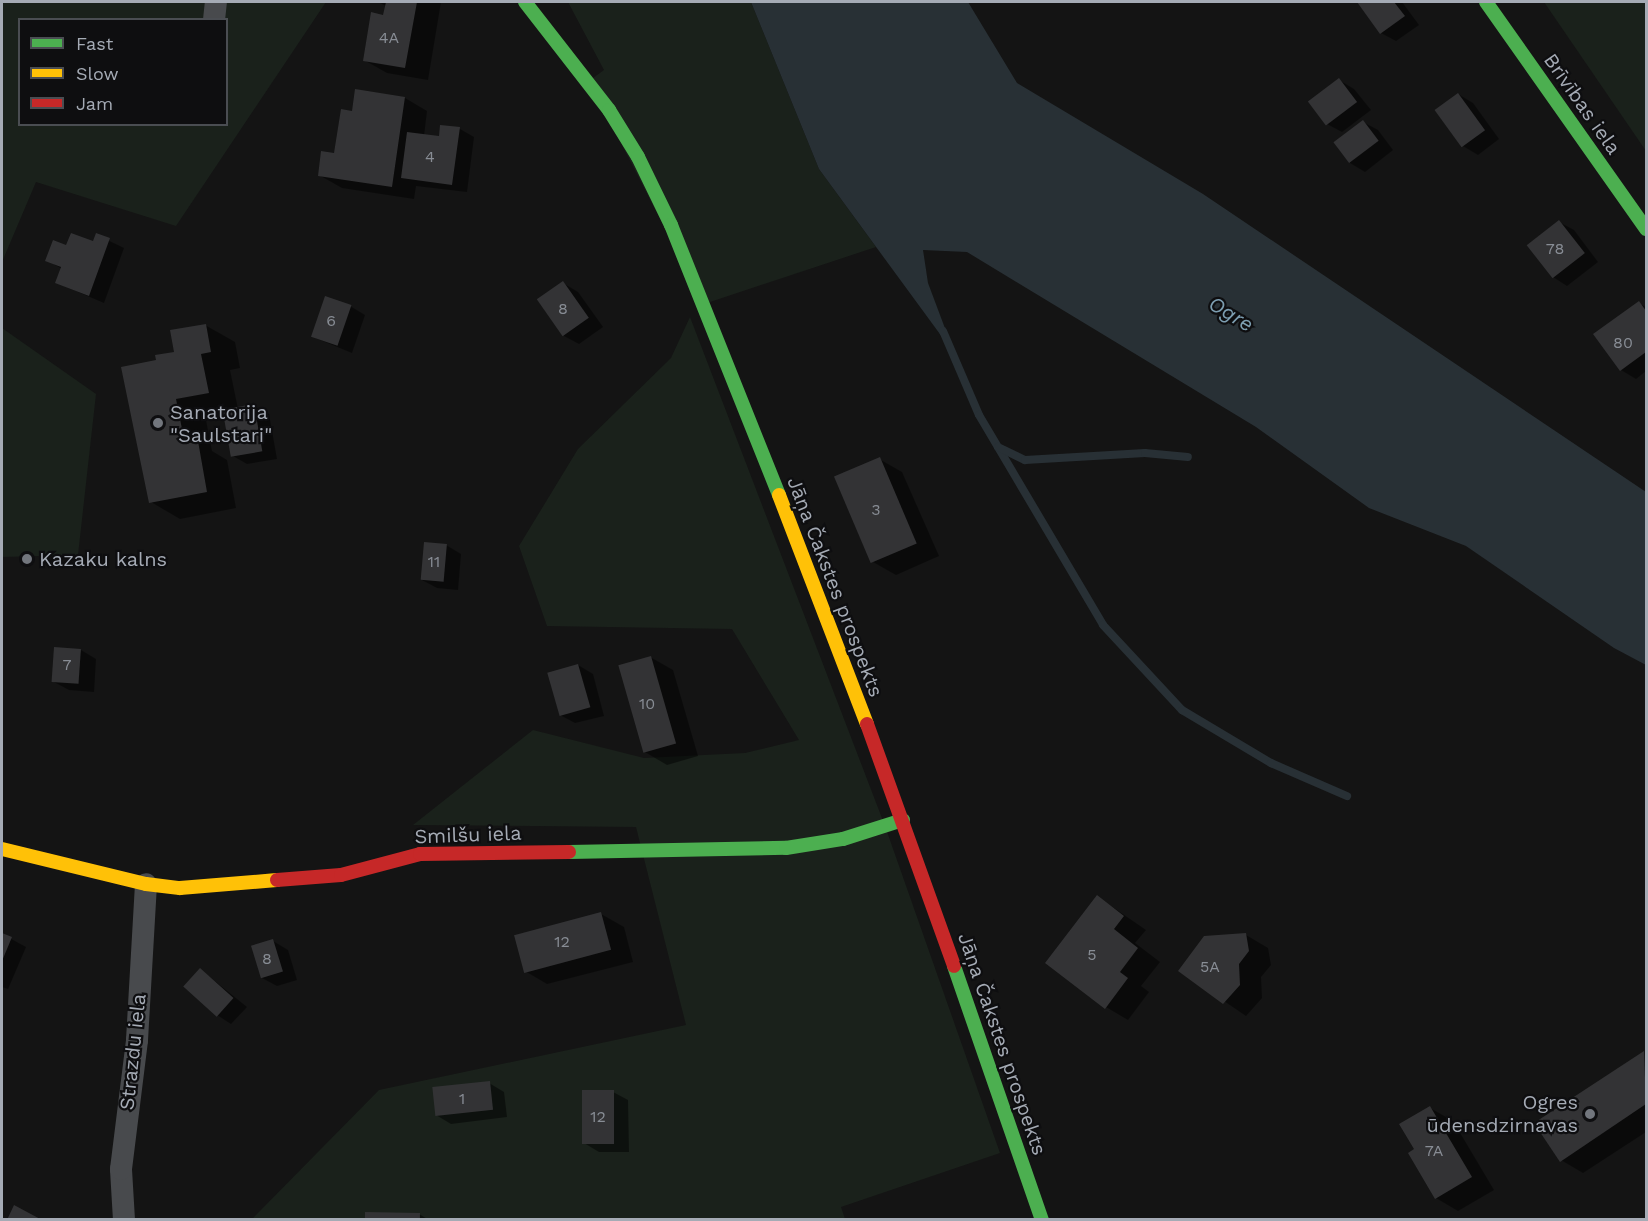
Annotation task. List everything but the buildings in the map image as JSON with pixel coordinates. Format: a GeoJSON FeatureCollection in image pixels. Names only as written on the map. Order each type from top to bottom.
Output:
{"type":"FeatureCollection","features":[{"type":"Feature","properties":{"kind":"street"},"geometry":{"type":"LineString","coordinates":[[214,18],[216,2]]}},
{"type":"Feature","properties":{"kind":"street","name":"Jāņa Čakstes prospekts"},"geometry":{"type":"LineString","coordinates":[[525,2],[609,110],[638,157],[671,225],[796,537],[903,820],[1042,1220]]}},
{"type":"Feature","properties":{"kind":"street","name":"Brīvības iela"},"geometry":{"type":"LineString","coordinates":[[1486,2],[1647,228]]}},
{"type":"Feature","properties":{"kind":"street","name":"Smilšu iela"},"geometry":{"type":"LineString","coordinates":[[2,849],[146,884],[180,888],[341,875],[420,854],[786,848],[843,839],[903,820]]}},
{"type":"Feature","properties":{"kind":"street","name":"Strazdu iela"},"geometry":{"type":"LineString","coordinates":[[124,1220],[121,1169],[137,1040],[146,884]]}},
{"type":"Feature","properties":{"kind":"shaded area"},"geometry":{"type":"Polygon","coordinates":[[[2,2],[326,2],[176,226],[36,182],[2,262],[2,2]]]}},
{"type":"Feature","properties":{"kind":"shaded area"},"geometry":{"type":"Polygon","coordinates":[[[568,2],[751,2],[819,169],[876,247],[704,304],[589,81],[604,70],[568,2]]]}},
{"type":"Feature","properties":{"kind":"shaded area"},"geometry":{"type":"Polygon","coordinates":[[[1544,2],[1646,2],[1646,151],[1544,2]]]}},
{"type":"Feature","properties":{"kind":"shaded area"},"geometry":{"type":"Polygon","coordinates":[[[690,317],[885,826],[1000,1153],[841,1207],[845,1219],[251,1220],[379,1090],[686,1025],[636,827],[413,825],[533,730],[644,758],[745,753],[799,740],[732,629],[547,626],[519,546],[578,449],[671,358],[690,317]]]}},
{"type":"Feature","properties":{"kind":"shaded area"},"geometry":{"type":"Polygon","coordinates":[[[2,328],[96,394],[78,555],[2,557],[2,328]]]}},
{"type":"Feature","properties":{"kind":"water","name":"Ogre"},"geometry":{"type":"Polygon","coordinates":[[[751,2],[968,2],[1017,83],[1203,194],[1646,492],[1646,665],[1614,648],[1466,546],[1369,508],[1256,427],[967,252],[923,250],[928,283],[949,339],[945,341],[819,169],[751,2]]]}},
{"type":"Feature","properties":{"kind":"waterway"},"geometry":{"type":"LineString","coordinates":[[943,331],[979,415],[1103,625],[1182,710],[1271,763],[1347,796]]}},
{"type":"Feature","properties":{"kind":"waterway"},"geometry":{"type":"LineString","coordinates":[[998,447],[1025,460],[1145,453],[1188,457]]}},
{"type":"Feature","properties":{"kind":"traffic: fast"},"geometry":{"type":"LineString","coordinates":[[525,2],[609,110],[638,157],[671,225],[779,495]]}},
{"type":"Feature","properties":{"kind":"traffic: fast"},"geometry":{"type":"LineString","coordinates":[[1486,2],[1646,229]]}},
{"type":"Feature","properties":{"kind":"traffic: fast"},"geometry":{"type":"LineString","coordinates":[[569,852],[786,848],[843,839],[903,820]]}},
{"type":"Feature","properties":{"kind":"traffic: fast"},"geometry":{"type":"LineString","coordinates":[[954,966],[1042,1220]]}},
{"type":"Feature","properties":{"kind":"traffic: slow"},"geometry":{"type":"LineString","coordinates":[[779,495],[867,724]]}},
{"type":"Feature","properties":{"kind":"traffic: slow"},"geometry":{"type":"LineString","coordinates":[[2,849],[146,884],[180,888],[277,880]]}},
{"type":"Feature","properties":{"kind":"traffic: jam"},"geometry":{"type":"LineString","coordinates":[[867,724],[954,966]]}},
{"type":"Feature","properties":{"kind":"traffic: jam"},"geometry":{"type":"LineString","coordinates":[[277,880],[341,875],[420,854],[569,852]]}},
{"type":"Feature","properties":{"kind":"place","name":"Sanatorija \"Saulstari\""},"geometry":{"type":"Point","coordinates":[158,423]}},
{"type":"Feature","properties":{"kind":"place","name":"Kazaku kalns"},"geometry":{"type":"Point","coordinates":[27,559]}},
{"type":"Feature","properties":{"kind":"place","name":"Ogres ūdensdzirnavas"},"geometry":{"type":"Point","coordinates":[1590,1114]}}]}
